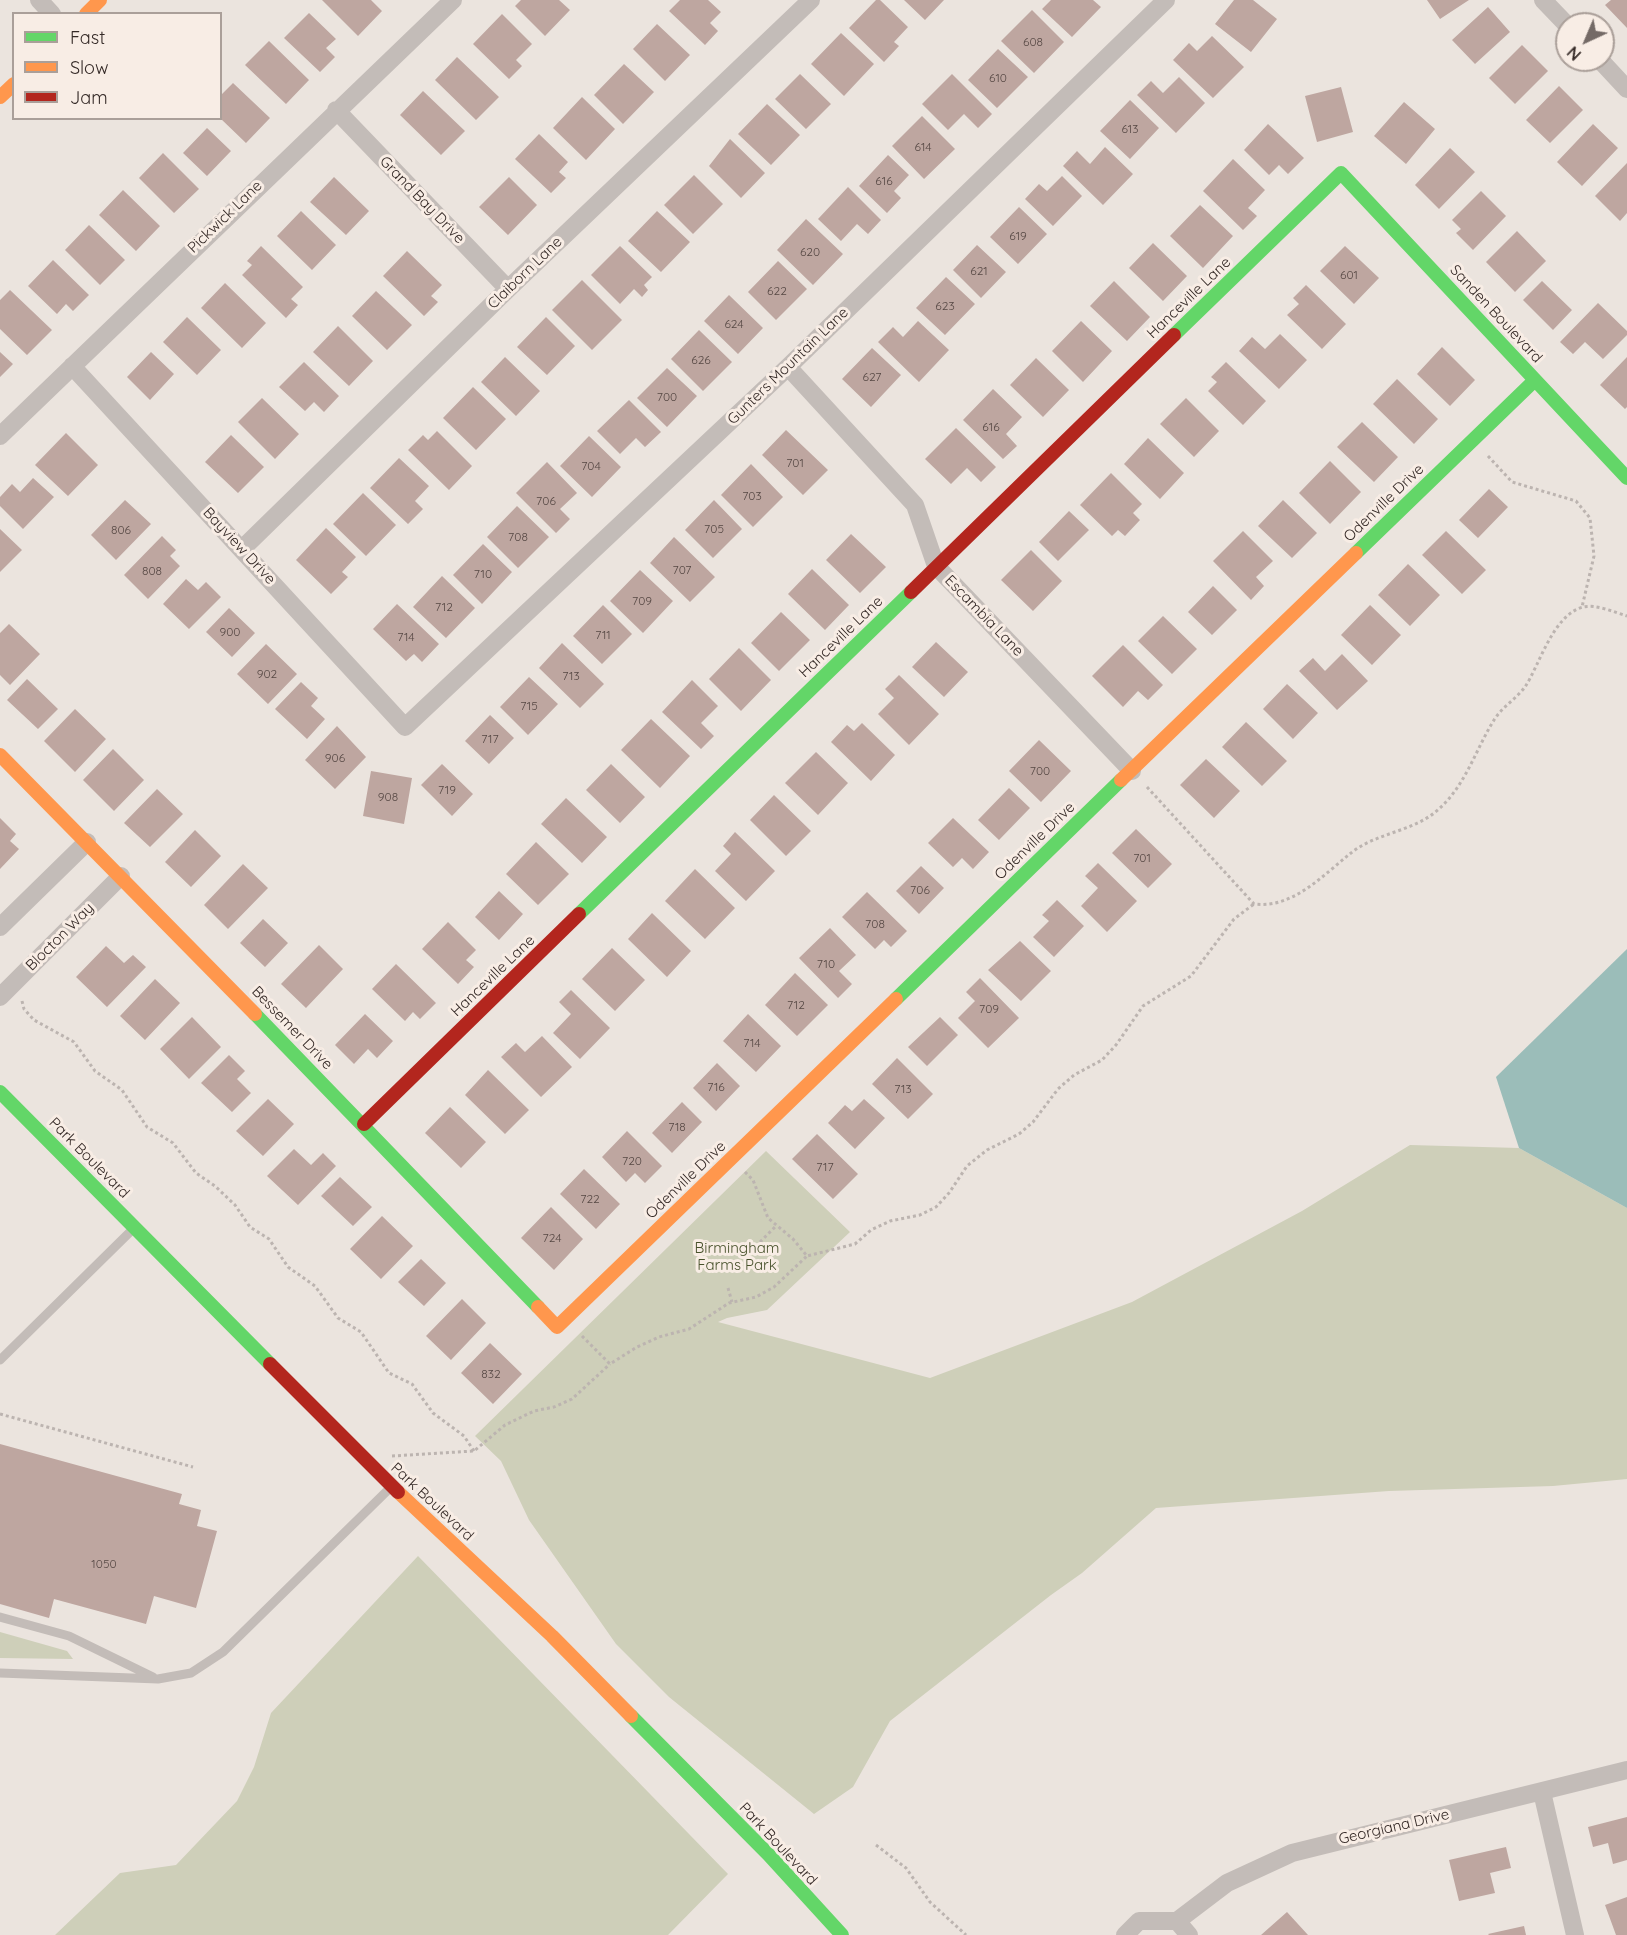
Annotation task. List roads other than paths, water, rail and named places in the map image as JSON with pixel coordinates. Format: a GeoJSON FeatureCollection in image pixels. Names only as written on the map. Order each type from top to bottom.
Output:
{"type":"FeatureCollection","features":[{"type":"Feature","properties":{"kind":"street"},"geometry":{"type":"LineString","coordinates":[[39,0],[50,12]]}},
{"type":"Feature","properties":{"kind":"street"},"geometry":{"type":"LineString","coordinates":[[88,12],[100,0]]}},
{"type":"Feature","properties":{"kind":"street","name":"Pickwick Lane"},"geometry":{"type":"LineString","coordinates":[[0,436],[336,110],[453,0]]}},
{"type":"Feature","properties":{"kind":"street","name":"Claiborn Lane"},"geometry":{"type":"LineString","coordinates":[[242,549],[508,289],[811,0]]}},
{"type":"Feature","properties":{"kind":"street","name":"Gunters Mountain Lane"},"geometry":{"type":"LineString","coordinates":[[405,726],[788,367],[1166,0]]}},
{"type":"Feature","properties":{"kind":"street"},"geometry":{"type":"LineString","coordinates":[[1543,0],[1555,12]]}},
{"type":"Feature","properties":{"kind":"street"},"geometry":{"type":"LineString","coordinates":[[1611,72],[1627,89]]}},
{"type":"Feature","properties":{"kind":"street"},"geometry":{"type":"LineString","coordinates":[[0,97],[12,86]]}},
{"type":"Feature","properties":{"kind":"street","name":"Grand Bay Drive"},"geometry":{"type":"LineString","coordinates":[[336,110],[508,289]]}},
{"type":"Feature","properties":{"kind":"street","name":"Sanden Boulevard"},"geometry":{"type":"LineString","coordinates":[[1341,172],[1627,478]]}},
{"type":"Feature","properties":{"kind":"street","name":"Hanceville Lane"},"geometry":{"type":"LineString","coordinates":[[364,1124],[1341,172]]}},
{"type":"Feature","properties":{"kind":"street","name":"Bayview Drive"},"geometry":{"type":"LineString","coordinates":[[72,366],[405,726]]}},
{"type":"Feature","properties":{"kind":"street","name":"Escambia Lane"},"geometry":{"type":"LineString","coordinates":[[788,367],[915,505],[936,566],[1132,771]]}},
{"type":"Feature","properties":{"kind":"street","name":"Odenville Drive"},"geometry":{"type":"LineString","coordinates":[[557,1327],[1535,380]]}},
{"type":"Feature","properties":{"kind":"street","name":"Bessemer Drive"},"geometry":{"type":"LineString","coordinates":[[0,755],[364,1124],[557,1327]]}},
{"type":"Feature","properties":{"kind":"street"},"geometry":{"type":"LineString","coordinates":[[0,927],[87,842]]}},
{"type":"Feature","properties":{"kind":"street","name":"Blocton Way"},"geometry":{"type":"LineString","coordinates":[[0,997],[121,876]]}},
{"type":"Feature","properties":{"kind":"street","name":"Park Boulevard"},"geometry":{"type":"LineString","coordinates":[[0,1092],[391,1486],[552,1636],[768,1854],[842,1935]]}},
{"type":"Feature","properties":{"kind":"street","name":"Georgiana Drive"},"geometry":{"type":"LineString","coordinates":[[1125,1935],[1140,1921],[1180,1930],[1227,1883],[1292,1853],[1627,1770]]}},
{"type":"Feature","properties":{"kind":"street"},"geometry":{"type":"LineString","coordinates":[[1542,1792],[1575,1935]]}},
{"type":"Feature","properties":{"kind":"lane"},"geometry":{"type":"LineString","coordinates":[[0,1360],[134,1227]]}},
{"type":"Feature","properties":{"kind":"lane"},"geometry":{"type":"LineString","coordinates":[[0,1673],[158,1679],[191,1673],[209,1664],[391,1486]]}},
{"type":"Feature","properties":{"kind":"lane"},"geometry":{"type":"LineString","coordinates":[[0,1617],[69,1636],[158,1679]]}},
{"type":"Feature","properties":{"kind":"water"},"geometry":{"type":"Polygon","coordinates":[[[1627,949],[1627,1208],[1519,1148],[1496,1077],[1627,949]]]}},
{"type":"Feature","properties":{"kind":"park label","name":"Birmingham Farms Park"},"geometry":{"type":"Point","coordinates":[737,1256]}}]}
